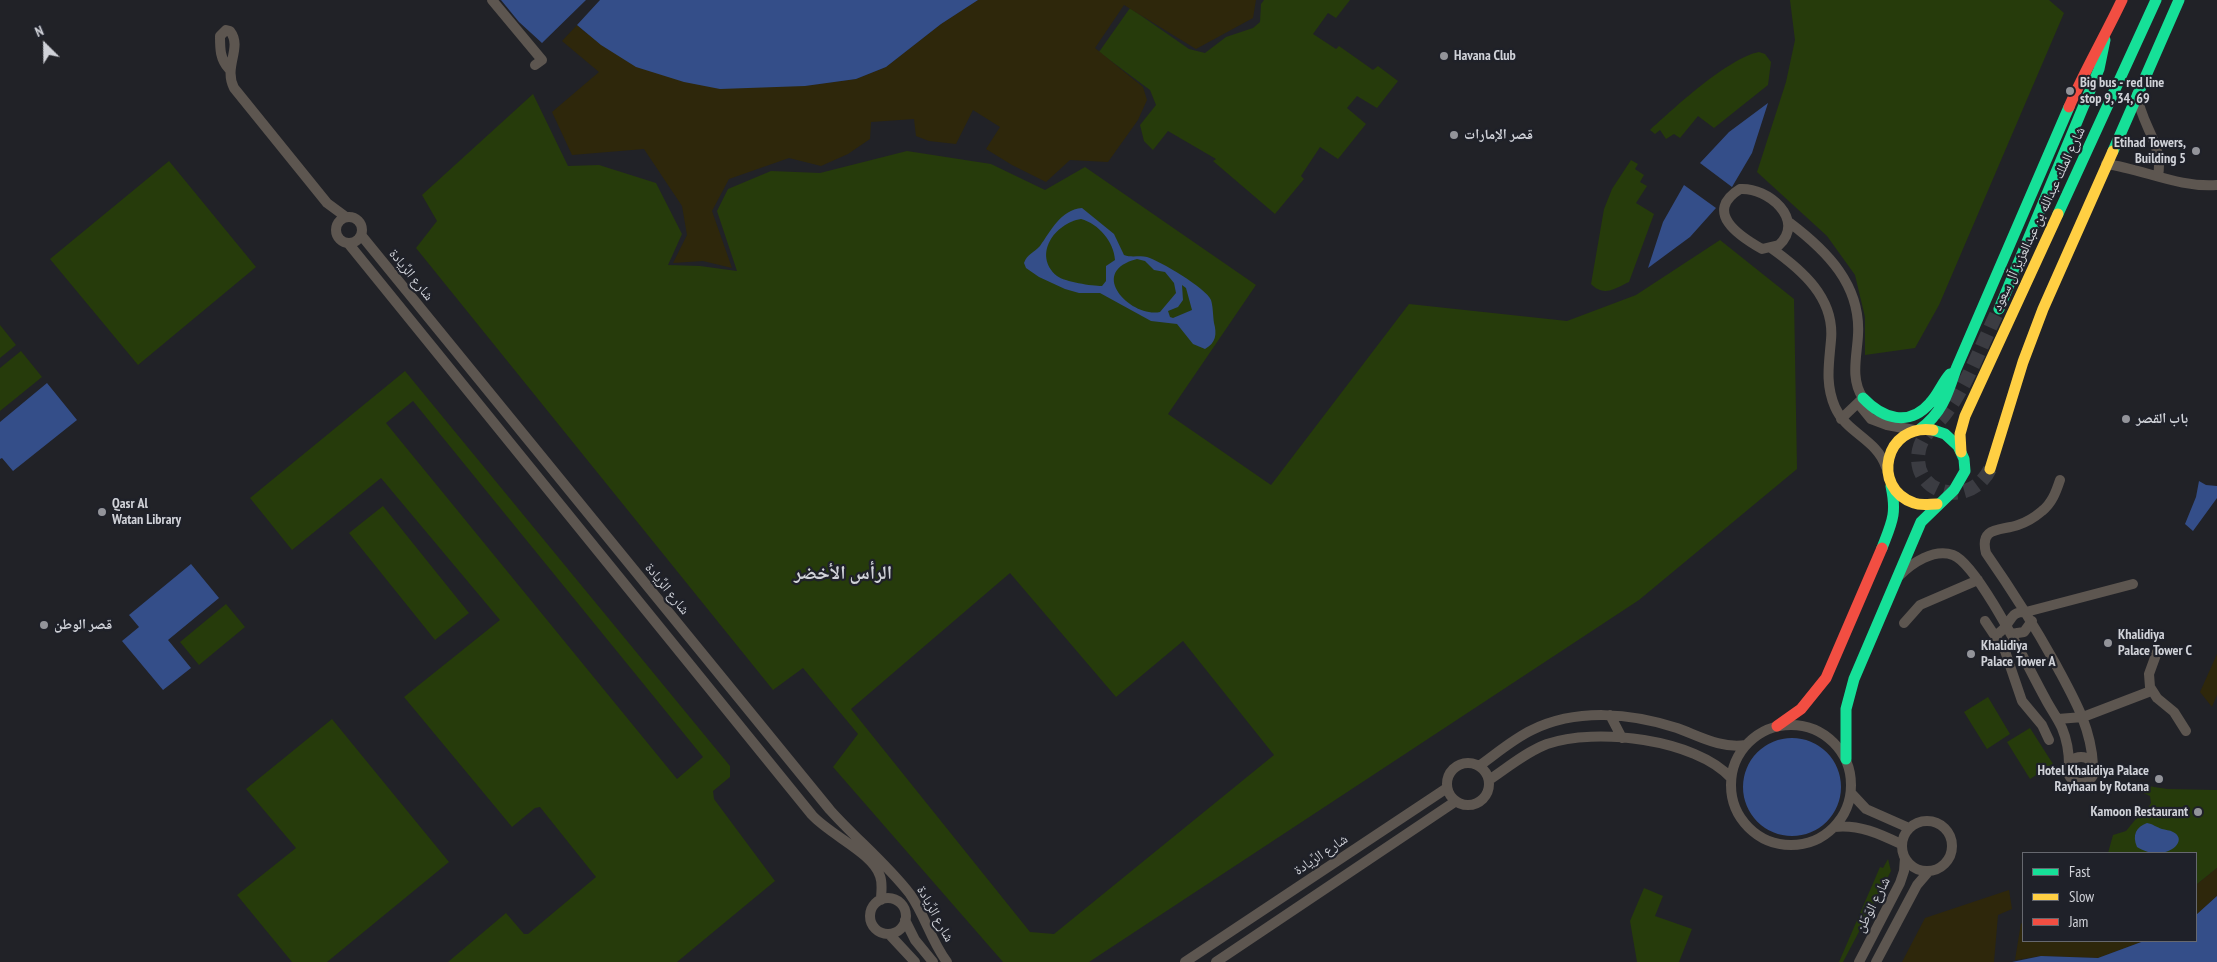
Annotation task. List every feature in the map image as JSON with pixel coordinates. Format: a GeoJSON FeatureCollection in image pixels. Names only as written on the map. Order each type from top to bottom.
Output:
{"type":"FeatureCollection","features":[{"type":"Feature","properties":{"kind":"street"},"geometry":{"type":"LineString","coordinates":[[492,0],[542,60],[536,65]]}},
{"type":"Feature","properties":{"kind":"street","name":"شارع الملك عبدالله بن عبدالعزيز آل سعود"},"geometry":{"type":"LineString","coordinates":[[1917,430],[1942,410],[1956,369],[2083,74],[2105,37],[2122,0]]}},
{"type":"Feature","properties":{"kind":"street","name":"شارع الملك عبدالله بن عبدالعزيز آل سعود"},"geometry":{"type":"LineString","coordinates":[[1961,452],[1960,434],[1965,416],[2156,0]]}},
{"type":"Feature","properties":{"kind":"street"},"geometry":{"type":"LineString","coordinates":[[1990,469],[2033,334],[2179,0]]}},
{"type":"Feature","properties":{"kind":"street"},"geometry":{"type":"LineString","coordinates":[[1999,309],[2099,69],[2105,37]]}},
{"type":"Feature","properties":{"kind":"street"},"geometry":{"type":"LineString","coordinates":[[229,70],[230,80],[246,106],[327,203],[346,217],[358,221],[362,227],[361,235],[356,241],[348,243]]}},
{"type":"Feature","properties":{"kind":"street"},"geometry":{"type":"LineString","coordinates":[[2137,94],[2142,119],[2159,153],[2158,176]]}},
{"type":"Feature","properties":{"kind":"street"},"geometry":{"type":"LineString","coordinates":[[2106,164],[2132,168],[2194,184],[2217,185]]}},
{"type":"Feature","properties":{"kind":"street"},"geometry":{"type":"LineString","coordinates":[[1749,188],[1758,191],[1788,214],[1790,223],[1786,239],[1771,248],[1762,249],[1731,228],[1724,211],[1730,195],[1740,189],[1749,188]]}},
{"type":"Feature","properties":{"kind":"street"},"geometry":{"type":"LineString","coordinates":[[327,203],[336,225],[338,237],[348,243],[812,815],[832,834],[872,861],[880,875],[881,900]]}},
{"type":"Feature","properties":{"kind":"street"},"geometry":{"type":"LineString","coordinates":[[336,225],[346,217]]}},
{"type":"Feature","properties":{"kind":"street"},"geometry":{"type":"LineString","coordinates":[[1790,223],[1826,253],[1848,286],[1858,319],[1855,369],[1858,390],[1860,400],[1871,419],[1887,425],[1917,430],[1933,429],[1945,434],[1961,452],[1964,471],[1959,485],[1951,496],[1936,504],[1922,506],[1907,501],[1891,486]]}},
{"type":"Feature","properties":{"kind":"street","name":"شارع الرِّيادة"},"geometry":{"type":"LineString","coordinates":[[361,235],[830,810],[885,865],[910,894],[935,945],[947,962]]}},
{"type":"Feature","properties":{"kind":"street"},"geometry":{"type":"LineString","coordinates":[[1771,248],[1808,278],[1819,292],[1827,309],[1832,337],[1827,376],[1835,406],[1841,419],[1875,447],[1886,466],[1895,506],[1892,523],[1822,687],[1808,703],[1777,726],[1755,737],[1746,745],[1736,761],[1731,778],[1731,789],[1736,810],[1749,828],[1767,840],[1779,844],[1803,844],[1825,835],[1842,817],[1851,792],[1852,781],[1846,760],[1844,720],[1847,698],[1917,529],[1936,504]]}},
{"type":"Feature","properties":{"kind":"street"},"geometry":{"type":"LineString","coordinates":[[1860,400],[1880,414],[1890,418],[1907,418],[1917,414],[1930,404],[1945,380],[1956,369]]}},
{"type":"Feature","properties":{"kind":"street"},"geometry":{"type":"LineString","coordinates":[[1841,419],[1860,400]]}},
{"type":"Feature","properties":{"kind":"street"},"geometry":{"type":"LineString","coordinates":[[1886,466],[1892,447],[1902,437],[1917,430]]}},
{"type":"Feature","properties":{"kind":"street"},"geometry":{"type":"LineString","coordinates":[[1897,579],[1920,560],[1944,553],[1955,556],[1978,580],[2009,630],[2055,715],[2068,746],[2070,778],[2081,783],[2092,778],[2091,741],[2084,717],[2029,617],[1986,553],[1986,538],[1997,528],[2022,524],[2043,511],[2053,498],[2060,480]]}},
{"type":"Feature","properties":{"kind":"street"},"geometry":{"type":"LineString","coordinates":[[1904,623],[1920,605],[1978,580]]}},
{"type":"Feature","properties":{"kind":"street"},"geometry":{"type":"LineString","coordinates":[[2009,630],[2012,616],[2019,612],[2029,617],[2133,584]]}},
{"type":"Feature","properties":{"kind":"street"},"geometry":{"type":"LineString","coordinates":[[1996,635],[2009,630],[2024,632],[2029,617]]}},
{"type":"Feature","properties":{"kind":"street"},"geometry":{"type":"LineString","coordinates":[[1984,621],[1996,635],[2009,660],[2015,685],[2022,701],[2039,720],[2049,740]]}},
{"type":"Feature","properties":{"kind":"street"},"geometry":{"type":"LineString","coordinates":[[2157,652],[2148,679],[2151,691],[2174,712],[2186,731]]}},
{"type":"Feature","properties":{"kind":"street"},"geometry":{"type":"LineString","coordinates":[[2039,720],[2055,715],[2084,717],[2151,691]]}},
{"type":"Feature","properties":{"kind":"street"},"geometry":{"type":"LineString","coordinates":[[1479,766],[1522,736],[1542,726],[1571,717],[1610,715],[1659,723],[1701,736],[1721,745],[1746,745]]}},
{"type":"Feature","properties":{"kind":"street"},"geometry":{"type":"LineString","coordinates":[[1610,715],[1622,738]]}},
{"type":"Feature","properties":{"kind":"street"},"geometry":{"type":"LineString","coordinates":[[1777,726],[1788,724],[1812,728],[1832,740],[1846,760]]}},
{"type":"Feature","properties":{"kind":"street"},"geometry":{"type":"LineString","coordinates":[[1489,780],[1527,754],[1547,744],[1577,738],[1622,738],[1661,744],[1694,752],[1715,763],[1731,778]]}},
{"type":"Feature","properties":{"kind":"street"},"geometry":{"type":"LineString","coordinates":[[2069,765],[2079,757],[2088,759],[2093,765]]}},
{"type":"Feature","properties":{"kind":"street"},"geometry":{"type":"LineString","coordinates":[[1469,763],[1479,766],[1489,780],[1487,794],[1479,802],[1468,805],[1456,801],[1447,788],[1448,778],[1458,766],[1469,763]]}},
{"type":"Feature","properties":{"kind":"street","name":"شارع الرِّيادة"},"geometry":{"type":"LineString","coordinates":[[1185,962],[1447,788]]}},
{"type":"Feature","properties":{"kind":"street"},"geometry":{"type":"LineString","coordinates":[[1851,792],[1866,809],[1909,828]]}},
{"type":"Feature","properties":{"kind":"street"},"geometry":{"type":"LineString","coordinates":[[1216,962],[1456,801]]}},
{"type":"Feature","properties":{"kind":"street"},"geometry":{"type":"LineString","coordinates":[[1876,962],[1916,885],[1929,871],[1946,862],[1952,850],[1950,836],[1942,826],[1930,821],[1918,822],[1909,828],[1901,844],[1905,858],[1915,868],[1929,871]]}},
{"type":"Feature","properties":{"kind":"street"},"geometry":{"type":"LineString","coordinates":[[1834,827],[1850,826],[1867,830],[1901,844]]}},
{"type":"Feature","properties":{"kind":"street","name":"شارع الوَطَن"},"geometry":{"type":"LineString","coordinates":[[1859,962],[1900,883],[1904,871],[1905,858]]}},
{"type":"Feature","properties":{"kind":"street"},"geometry":{"type":"LineString","coordinates":[[889,934],[898,931],[905,920],[902,905],[892,899],[881,900],[871,909],[870,920],[876,930],[889,934],[915,962]]}},
{"type":"Feature","properties":{"kind":"street","name":"شارع الرِّيادة"},"geometry":{"type":"LineString","coordinates":[[905,920],[915,940],[933,962]]}},
{"type":"Feature","properties":{"kind":"green space"},"geometry":{"type":"Polygon","coordinates":[[[1264,0],[1350,0],[1336,18],[1328,13],[1313,34],[1336,49],[1339,46],[1373,70],[1378,66],[1398,81],[1377,108],[1357,96],[1347,108],[1366,124],[1338,159],[1320,147],[1301,176],[1304,179],[1275,214],[1213,161],[1216,159],[1168,131],[1153,150],[1144,141],[1140,125],[1156,105],[1150,90],[1099,52],[1130,8],[1189,49],[1205,53],[1226,37],[1253,28],[1260,22],[1261,4],[1264,0]]]}},
{"type":"Feature","properties":{"kind":"green space"},"geometry":{"type":"Polygon","coordinates":[[[1790,0],[2049,0],[2064,13],[1939,305],[1915,348],[1865,355],[1865,317],[1855,275],[1827,236],[1757,172],[1786,82],[1795,40],[1790,0]]]}},
{"type":"Feature","properties":{"kind":"green space"},"geometry":{"type":"Polygon","coordinates":[[[1759,52],[1765,54],[1771,62],[1768,85],[1714,128],[1698,116],[1680,138],[1674,134],[1666,139],[1660,130],[1655,134],[1650,130],[1687,97],[1717,74],[1746,56],[1759,52]]]}},
{"type":"Feature","properties":{"kind":"green space"},"geometry":{"type":"Polygon","coordinates":[[[533,94],[568,166],[599,165],[656,183],[682,234],[668,265],[700,266],[737,271],[717,211],[728,189],[771,171],[820,173],[907,151],[991,164],[1045,190],[1085,167],[1256,285],[1168,414],[1271,485],[1409,304],[1567,321],[1636,295],[1720,240],[1794,299],[1797,469],[1639,600],[1089,962],[1003,962],[833,767],[858,734],[803,668],[773,690],[416,248],[437,221],[422,195],[533,94]],[[1010,573],[851,709],[1030,932],[1054,934],[1274,755],[1183,641],[1116,697],[1010,573]]]}},
{"type":"Feature","properties":{"kind":"green space"},"geometry":{"type":"Polygon","coordinates":[[[1631,160],[1638,164],[1635,169],[1644,175],[1640,182],[1647,186],[1636,203],[1654,214],[1629,282],[1609,290],[1600,290],[1591,284],[1604,209],[1612,189],[1631,160]]]}},
{"type":"Feature","properties":{"kind":"green space"},"geometry":{"type":"Polygon","coordinates":[[[169,161],[256,267],[138,365],[50,259],[169,161]]]}},
{"type":"Feature","properties":{"kind":"green space"},"geometry":{"type":"Polygon","coordinates":[[[0,325],[16,345],[0,358],[0,325]]]}},
{"type":"Feature","properties":{"kind":"green space"},"geometry":{"type":"Polygon","coordinates":[[[21,351],[42,377],[0,411],[0,368],[21,351]]]}},
{"type":"Feature","properties":{"kind":"green space"},"geometry":{"type":"Polygon","coordinates":[[[405,371],[730,766],[730,777],[713,791],[714,799],[775,881],[677,962],[448,962],[506,913],[524,934],[528,934],[596,877],[540,807],[535,808],[512,827],[404,697],[500,620],[381,478],[292,550],[250,498],[405,371]],[[413,401],[386,423],[677,779],[703,757],[413,401]]]}},
{"type":"Feature","properties":{"kind":"green space"},"geometry":{"type":"Polygon","coordinates":[[[383,506],[469,613],[435,640],[349,533],[383,506]]]}},
{"type":"Feature","properties":{"kind":"green space"},"geometry":{"type":"Polygon","coordinates":[[[226,604],[245,627],[199,665],[180,642],[226,604]]]}},
{"type":"Feature","properties":{"kind":"green space"},"geometry":{"type":"Polygon","coordinates":[[[1988,697],[2010,734],[1987,749],[1964,712],[1988,697]]]}},
{"type":"Feature","properties":{"kind":"green space"},"geometry":{"type":"Polygon","coordinates":[[[332,719],[449,862],[327,962],[292,962],[237,895],[296,848],[246,789],[332,719]]]}},
{"type":"Feature","properties":{"kind":"green space"},"geometry":{"type":"Polygon","coordinates":[[[2030,728],[2053,764],[2030,779],[2007,742],[2030,728]]]}},
{"type":"Feature","properties":{"kind":"green space"},"geometry":{"type":"Polygon","coordinates":[[[2142,785],[2167,789],[2217,790],[2217,868],[2197,884],[2197,852],[2108,852],[2113,835],[2126,831],[2135,820],[2145,813],[2151,803],[2150,796],[2139,791],[2142,785]]]}},
{"type":"Feature","properties":{"kind":"green space"},"geometry":{"type":"Polygon","coordinates":[[[1888,859],[1891,871],[1843,962],[1839,962],[1880,867],[1883,868],[1888,859]]]}},
{"type":"Feature","properties":{"kind":"green space"},"geometry":{"type":"Polygon","coordinates":[[[1644,888],[1663,896],[1655,916],[1692,929],[1679,962],[1637,962],[1630,921],[1644,888]]]}},
{"type":"Feature","properties":{"kind":"sand"},"geometry":{"type":"Polygon","coordinates":[[[978,0],[1256,0],[1253,18],[1196,49],[1124,5],[1095,48],[1143,87],[1147,100],[1138,120],[1108,162],[1070,160],[1046,182],[986,149],[1000,127],[973,110],[956,144],[929,141],[916,136],[914,119],[871,122],[870,139],[848,154],[821,166],[789,158],[729,179],[712,211],[732,268],[703,261],[673,263],[687,235],[682,206],[644,149],[572,155],[552,112],[599,72],[562,41],[577,25],[586,33],[805,86],[856,79],[886,67],[941,24],[978,0]]]}},
{"type":"Feature","properties":{"kind":"sand"},"geometry":{"type":"Polygon","coordinates":[[[2217,654],[2217,695],[2212,707],[2200,692],[2217,654]]]}},
{"type":"Feature","properties":{"kind":"sand"},"geometry":{"type":"Polygon","coordinates":[[[2217,868],[2217,896],[2197,914],[2197,884],[2217,868]]]}},
{"type":"Feature","properties":{"kind":"sand"},"geometry":{"type":"Polygon","coordinates":[[[2009,890],[2012,909],[1998,915],[1994,962],[1902,962],[1925,918],[2009,890]]]}},
{"type":"Feature","properties":{"kind":"sand"},"geometry":{"type":"Polygon","coordinates":[[[2021,923],[2022,942],[2141,942],[2098,958],[2041,956],[2015,960],[2021,923]]]}},
{"type":"Feature","properties":{"kind":"water"},"geometry":{"type":"Polygon","coordinates":[[[501,0],[586,0],[542,43],[519,22],[501,0]]]}},
{"type":"Feature","properties":{"kind":"water"},"geometry":{"type":"Polygon","coordinates":[[[600,0],[978,0],[941,24],[886,67],[856,79],[805,86],[720,89],[684,82],[636,67],[601,45],[577,25],[600,0]]]}},
{"type":"Feature","properties":{"kind":"water"},"geometry":{"type":"Polygon","coordinates":[[[1768,103],[1752,153],[1732,187],[1700,163],[1729,132],[1768,103]]]}},
{"type":"Feature","properties":{"kind":"water"},"geometry":{"type":"Polygon","coordinates":[[[1684,185],[1716,208],[1690,237],[1648,268],[1663,222],[1684,185]]]}},
{"type":"Feature","properties":{"kind":"water"},"geometry":{"type":"Polygon","coordinates":[[[1082,208],[1114,234],[1124,255],[1144,256],[1172,269],[1201,289],[1212,302],[1215,338],[1211,344],[1205,349],[1193,344],[1177,324],[1151,321],[1100,293],[1079,293],[1065,289],[1039,277],[1026,268],[1024,263],[1027,258],[1040,246],[1057,222],[1074,210],[1082,208]],[[1081,219],[1071,222],[1055,233],[1047,250],[1047,259],[1050,268],[1061,278],[1102,286],[1106,281],[1106,266],[1115,260],[1114,253],[1109,240],[1099,229],[1088,221],[1081,219]],[[1137,259],[1122,265],[1115,274],[1114,283],[1118,293],[1137,308],[1149,312],[1160,312],[1176,293],[1174,283],[1165,272],[1154,270],[1145,261],[1137,259]],[[1182,285],[1183,300],[1178,307],[1168,311],[1170,317],[1173,318],[1192,310],[1186,288],[1182,285]]]}},
{"type":"Feature","properties":{"kind":"water"},"geometry":{"type":"Polygon","coordinates":[[[47,383],[77,420],[13,471],[2,458],[0,459],[0,422],[47,383]]]}},
{"type":"Feature","properties":{"kind":"water"},"geometry":{"type":"Polygon","coordinates":[[[2199,481],[2206,485],[2217,486],[2217,498],[2193,531],[2185,524],[2196,497],[2199,481]]]}},
{"type":"Feature","properties":{"kind":"water"},"geometry":{"type":"Polygon","coordinates":[[[191,564],[219,598],[168,640],[191,668],[163,690],[122,641],[139,627],[129,615],[191,564]]]}},
{"type":"Feature","properties":{"kind":"water"},"geometry":{"type":"Polygon","coordinates":[[[1792,738],[1811,742],[1827,752],[1837,768],[1841,787],[1837,806],[1827,822],[1811,832],[1792,836],[1773,832],[1757,822],[1747,806],[1743,787],[1747,768],[1757,752],[1773,742],[1792,738]]]}},
{"type":"Feature","properties":{"kind":"water"},"geometry":{"type":"Polygon","coordinates":[[[2147,823],[2151,824],[2173,832],[2178,836],[2179,841],[2172,849],[2165,852],[2147,852],[2137,847],[2135,835],[2140,827],[2147,823]]]}},
{"type":"Feature","properties":{"kind":"water"},"geometry":{"type":"Polygon","coordinates":[[[2217,896],[2217,962],[2012,962],[2041,956],[2098,958],[2141,942],[2197,942],[2197,914],[2217,896]]]}},
{"type":"Feature","properties":{"kind":"tunnel"},"geometry":{"type":"LineString","coordinates":[[1990,469],[1981,482],[1969,490],[1956,493],[1944,491],[1932,486],[1923,477],[1919,465],[1919,450],[1923,439],[1953,403],[1999,309]]}},
{"type":"Feature","properties":{"kind":"traffic: fast"},"geometry":{"type":"LineString","coordinates":[[2058,214],[2156,0]]}},
{"type":"Feature","properties":{"kind":"traffic: fast"},"geometry":{"type":"LineString","coordinates":[[2113,151],[2179,0]]}},
{"type":"Feature","properties":{"kind":"traffic: fast"},"geometry":{"type":"LineString","coordinates":[[1999,309],[2099,69],[2105,40]]}},
{"type":"Feature","properties":{"kind":"traffic: fast"},"geometry":{"type":"LineString","coordinates":[[1920,429],[1934,417],[1947,395],[1956,369],[2069,107]]}},
{"type":"Feature","properties":{"kind":"traffic: fast"},"geometry":{"type":"LineString","coordinates":[[1863,398],[1887,415],[1905,418],[1922,411],[1933,400],[1950,374]]}},
{"type":"Feature","properties":{"kind":"traffic: fast"},"geometry":{"type":"LineString","coordinates":[[1846,759],[1846,709],[1854,679],[1921,522],[1954,490],[1965,471],[1964,459],[1958,446],[1945,434],[1933,430]]}},
{"type":"Feature","properties":{"kind":"traffic: fast"},"geometry":{"type":"LineString","coordinates":[[1882,548],[1892,518],[1894,504],[1891,486]]}},
{"type":"Feature","properties":{"kind":"traffic: slow"},"geometry":{"type":"LineString","coordinates":[[1990,469],[2023,362],[2043,309],[2113,151]]}},
{"type":"Feature","properties":{"kind":"traffic: slow"},"geometry":{"type":"LineString","coordinates":[[1961,452],[1960,434],[1965,416],[2058,214]]}},
{"type":"Feature","properties":{"kind":"traffic: slow"},"geometry":{"type":"LineString","coordinates":[[1933,430],[1917,431],[1904,436],[1894,446],[1889,458],[1888,471],[1892,484],[1900,495],[1917,504],[1937,504]]}},
{"type":"Feature","properties":{"kind":"traffic: jam"},"geometry":{"type":"LineString","coordinates":[[2069,107],[2122,0]]}},
{"type":"Feature","properties":{"kind":"traffic: jam"},"geometry":{"type":"LineString","coordinates":[[1777,726],[1801,709],[1826,678],[1882,548]]}},
{"type":"Feature","properties":{"kind":"place","name":"Havana Club"},"geometry":{"type":"Point","coordinates":[1444,56]}},
{"type":"Feature","properties":{"kind":"place","name":"Big bus - red line stop 9, 34, 69"},"geometry":{"type":"Point","coordinates":[2070,91]}},
{"type":"Feature","properties":{"kind":"place","name":"قصر الإمارات"},"geometry":{"type":"Point","coordinates":[1454,135]}},
{"type":"Feature","properties":{"kind":"place","name":"Etihad Towers, Building 5"},"geometry":{"type":"Point","coordinates":[2196,151]}},
{"type":"Feature","properties":{"kind":"place","name":"باب القصر"},"geometry":{"type":"Point","coordinates":[2126,419]}},
{"type":"Feature","properties":{"kind":"place","name":"Qasr Al Watan Library"},"geometry":{"type":"Point","coordinates":[102,512]}},
{"type":"Feature","properties":{"kind":"place","name":"قصر الوطن"},"geometry":{"type":"Point","coordinates":[44,625]}},
{"type":"Feature","properties":{"kind":"place","name":"Khalidiya Palace Tower C"},"geometry":{"type":"Point","coordinates":[2108,643]}},
{"type":"Feature","properties":{"kind":"place","name":"Khalidiya Palace Tower A"},"geometry":{"type":"Point","coordinates":[1971,654]}},
{"type":"Feature","properties":{"kind":"place","name":"Hotel Khalidiya Palace Rayhaan by Rotana"},"geometry":{"type":"Point","coordinates":[2159,779]}},
{"type":"Feature","properties":{"kind":"place","name":"Kamoon Restaurant"},"geometry":{"type":"Point","coordinates":[2198,812]}},
{"type":"Feature","properties":{"kind":"district","name":"الرأس الأخضر"},"geometry":{"type":"Point","coordinates":[843,574]}}]}
